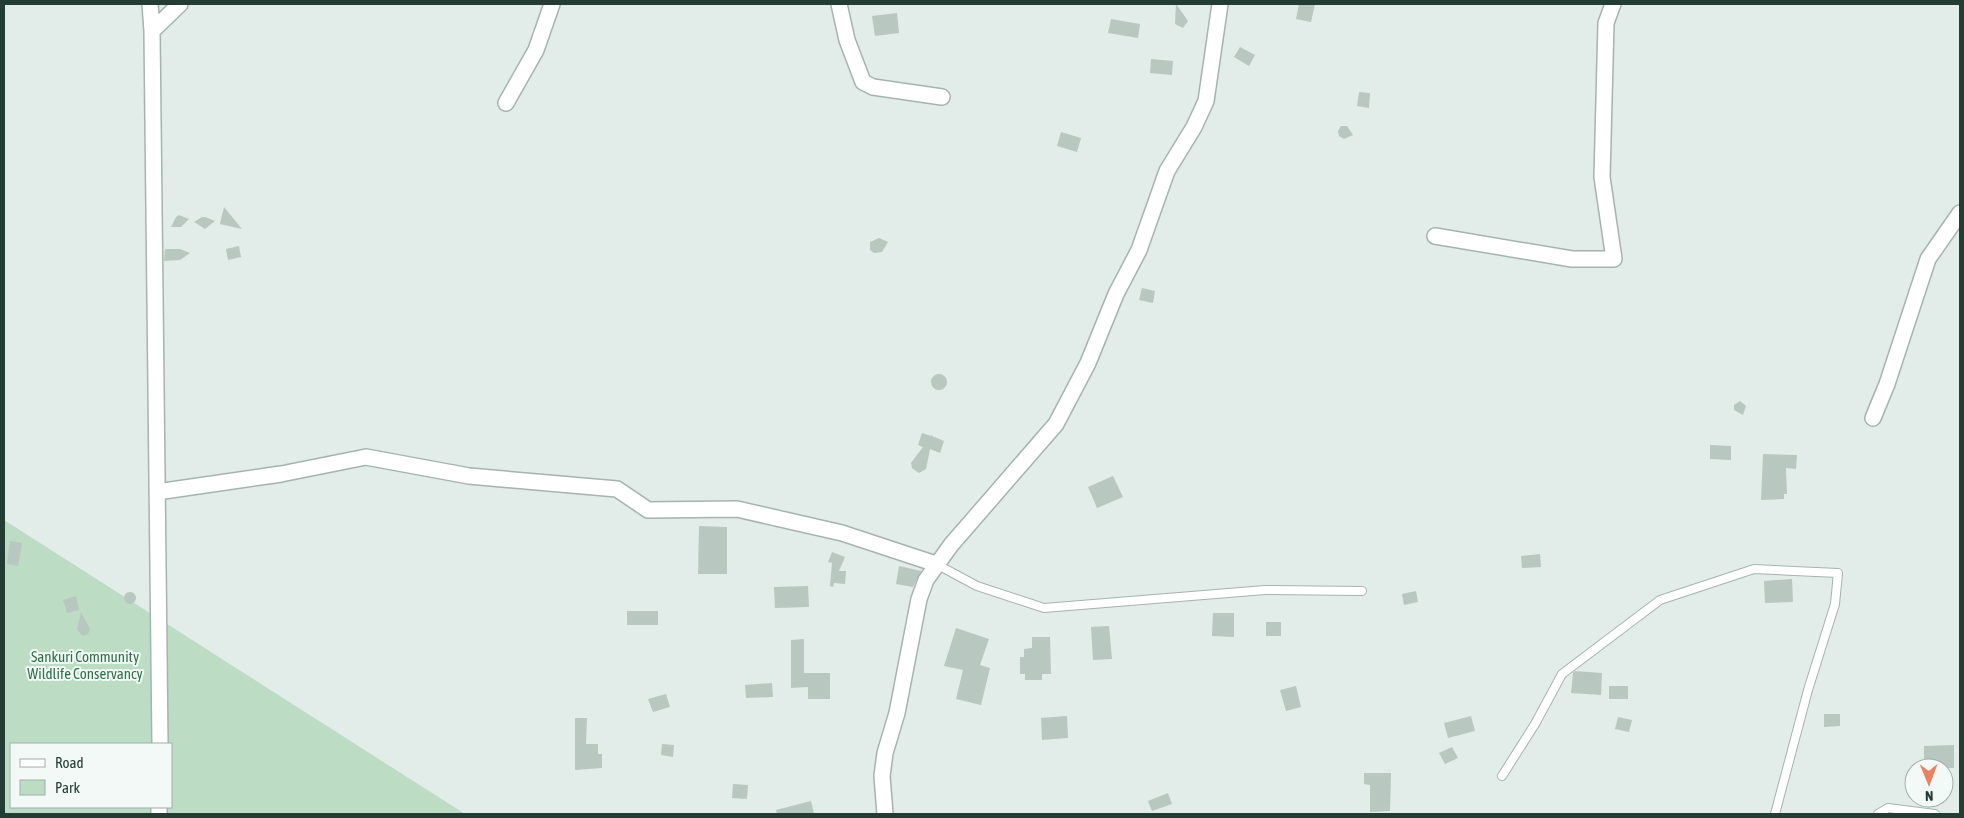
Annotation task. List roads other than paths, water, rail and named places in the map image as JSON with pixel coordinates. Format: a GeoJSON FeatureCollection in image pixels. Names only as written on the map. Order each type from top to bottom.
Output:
{"type":"FeatureCollection","features":[{"type":"Feature","properties":{"kind":"street"},"geometry":{"type":"LineString","coordinates":[[150,4],[152,31],[160,743]]}},
{"type":"Feature","properties":{"kind":"street"},"geometry":{"type":"LineString","coordinates":[[152,31],[180,4]]}},
{"type":"Feature","properties":{"kind":"street"},"geometry":{"type":"LineString","coordinates":[[506,103],[536,50],[552,4]]}},
{"type":"Feature","properties":{"kind":"street"},"geometry":{"type":"LineString","coordinates":[[839,4],[847,40],[863,82],[874,87],[942,96]]}},
{"type":"Feature","properties":{"kind":"street"},"geometry":{"type":"LineString","coordinates":[[885,814],[882,776],[885,753],[897,713],[919,599],[926,580],[936,564],[1056,424],[1088,363],[1116,294],[1139,250],[1167,171],[1194,127],[1206,101],[1220,4]]}},
{"type":"Feature","properties":{"kind":"street"},"geometry":{"type":"LineString","coordinates":[[1435,236],[1572,259],[1614,259],[1602,176],[1606,23],[1613,4]]}},
{"type":"Feature","properties":{"kind":"street"},"geometry":{"type":"LineString","coordinates":[[1873,418],[1887,384],[1928,259],[1960,213]]}},
{"type":"Feature","properties":{"kind":"street"},"geometry":{"type":"LineString","coordinates":[[157,492],[281,474],[366,457],[469,476],[617,489],[648,510],[736,508],[842,533],[936,564]]}},
{"type":"Feature","properties":{"kind":"lane"},"geometry":{"type":"LineString","coordinates":[[936,564],[977,586],[1044,608],[1265,590],[1362,590]]}},
{"type":"Feature","properties":{"kind":"lane"},"geometry":{"type":"LineString","coordinates":[[1502,776],[1535,724],[1562,674],[1660,600],[1754,569],[1838,573],[1835,604],[1808,690],[1775,814]]}},
{"type":"Feature","properties":{"kind":"lane"},"geometry":{"type":"LineString","coordinates":[[1878,814],[1888,808],[1935,814]]}},
{"type":"Feature","properties":{"kind":"park label","name":"Sankuri Community Wildlife Conservancy"},"geometry":{"type":"Point","coordinates":[85,666]}}]}
